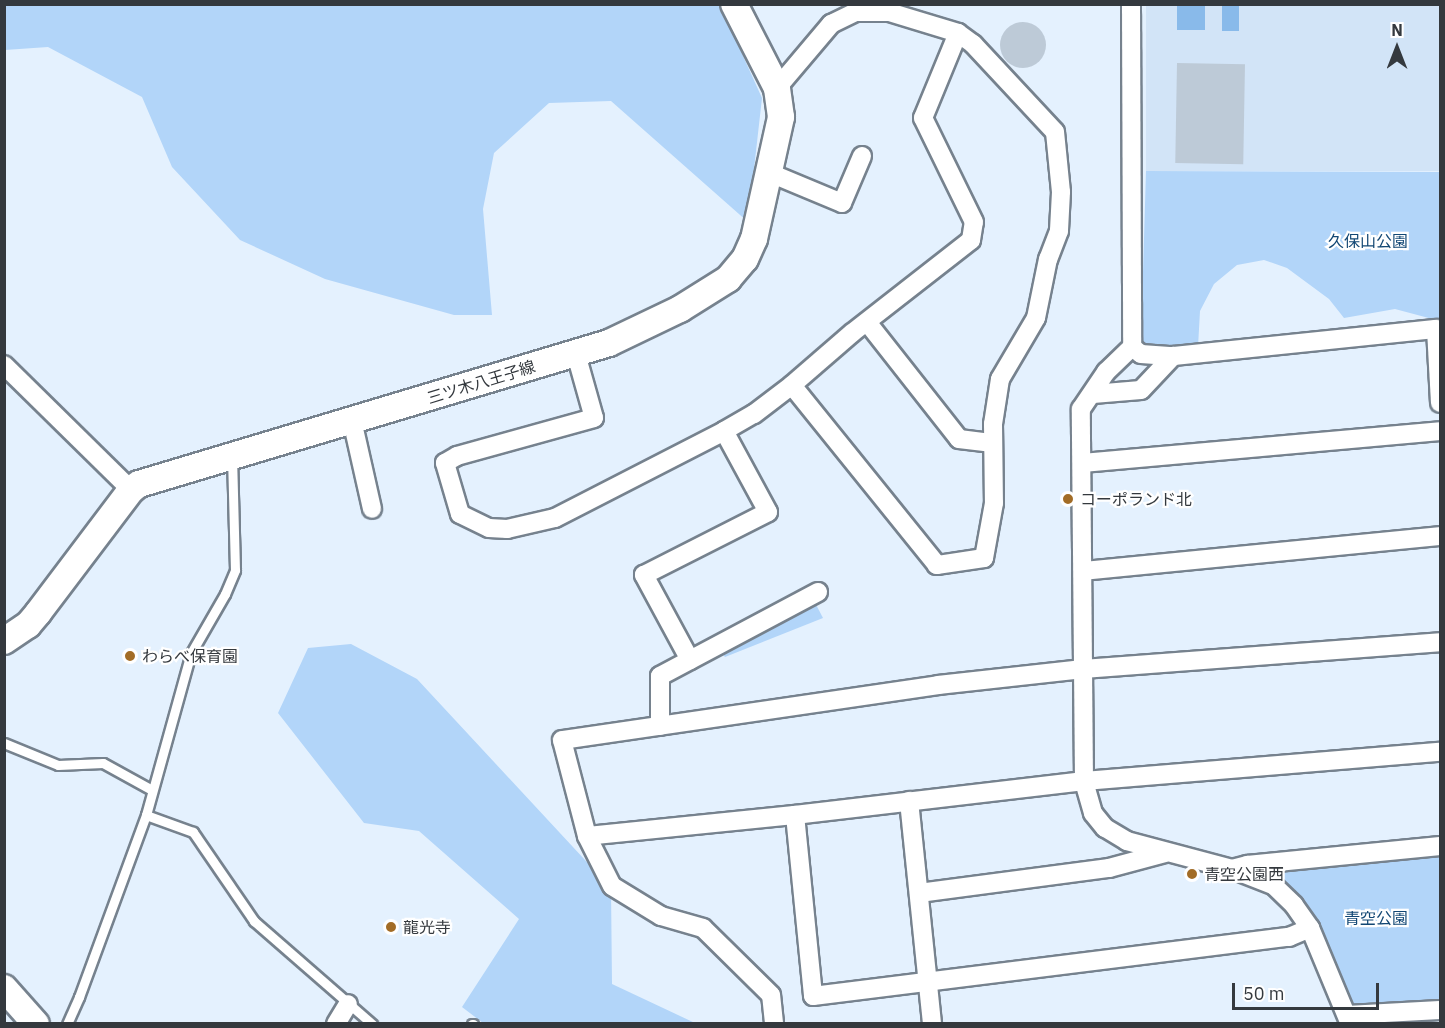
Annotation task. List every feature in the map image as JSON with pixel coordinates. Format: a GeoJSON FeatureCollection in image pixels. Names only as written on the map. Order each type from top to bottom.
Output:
{"type":"FeatureCollection","features":[{"type":"Feature","properties":{"kind":"main road","name":"三ツ木八王子線"},"geometry":{"type":"LineString","coordinates":[[130,489],[139,484],[576,354],[651,324],[707,295],[728,279],[745,260],[754,239],[781,117],[777,88],[734,4]]}},
{"type":"Feature","properties":{"kind":"main road"},"geometry":{"type":"LineString","coordinates":[[4,641],[28,625],[38,613],[130,489]]}},
{"type":"Feature","properties":{"kind":"main road"},"geometry":{"type":"LineString","coordinates":[[14,1009],[36,1023]]}},
{"type":"Feature","properties":{"kind":"street"},"geometry":{"type":"LineString","coordinates":[[1131,4],[1132,347],[1107,372],[1082,409],[1084,781],[1093,813],[1105,828],[1127,842],[1232,869],[1273,885],[1294,905],[1310,928],[1348,1019],[1440,1010]]}},
{"type":"Feature","properties":{"kind":"street"},"geometry":{"type":"LineString","coordinates":[[777,88],[831,24],[855,8],[889,12],[958,33],[972,44],[1055,132],[1061,192],[1059,231],[1048,260],[1036,318],[1000,379],[993,424],[993,503],[984,558],[937,565],[792,385]]}},
{"type":"Feature","properties":{"kind":"street"},"geometry":{"type":"LineString","coordinates":[[576,354],[594,418],[457,456],[445,464],[460,514],[489,528],[507,529],[555,518],[724,431],[754,414],[792,385],[971,240],[974,222],[922,118],[958,33]]}},
{"type":"Feature","properties":{"kind":"street"},"geometry":{"type":"LineString","coordinates":[[770,173],[842,203],[862,156]]}},
{"type":"Feature","properties":{"kind":"street"},"geometry":{"type":"LineString","coordinates":[[867,322],[959,439],[993,443]]}},
{"type":"Feature","properties":{"kind":"street"},"geometry":{"type":"LineString","coordinates":[[1132,347],[1141,354],[1173,356],[1436,329],[1440,403]]}},
{"type":"Feature","properties":{"kind":"street"},"geometry":{"type":"LineString","coordinates":[[1093,394],[1141,390],[1173,356]]}},
{"type":"Feature","properties":{"kind":"street"},"geometry":{"type":"LineString","coordinates":[[4,365],[130,489]]}},
{"type":"Feature","properties":{"kind":"street"},"geometry":{"type":"LineString","coordinates":[[352,420],[372,509]]}},
{"type":"Feature","properties":{"kind":"street"},"geometry":{"type":"LineString","coordinates":[[690,660],[644,575],[768,512],[724,431]]}},
{"type":"Feature","properties":{"kind":"street"},"geometry":{"type":"LineString","coordinates":[[1083,463],[1440,431]]}},
{"type":"Feature","properties":{"kind":"street"},"geometry":{"type":"LineString","coordinates":[[1083,571],[1440,536]]}},
{"type":"Feature","properties":{"kind":"street"},"geometry":{"type":"LineString","coordinates":[[660,726],[660,676],[818,592]]}},
{"type":"Feature","properties":{"kind":"street"},"geometry":{"type":"LineString","coordinates":[[774,1023],[771,995],[704,928],[662,916],[612,886],[587,836],[561,740],[938,685],[1083,669],[1440,642]]}},
{"type":"Feature","properties":{"kind":"street"},"geometry":{"type":"LineString","coordinates":[[587,836],[795,815],[1084,781],[1440,752]]}},
{"type":"Feature","properties":{"kind":"street"},"geometry":{"type":"LineString","coordinates":[[909,801],[932,1023]]}},
{"type":"Feature","properties":{"kind":"street"},"geometry":{"type":"LineString","coordinates":[[795,815],[813,996],[1289,937],[1310,928]]}},
{"type":"Feature","properties":{"kind":"street"},"geometry":{"type":"LineString","coordinates":[[1232,869],[1247,865],[1440,846]]}},
{"type":"Feature","properties":{"kind":"street"},"geometry":{"type":"LineString","coordinates":[[919,893],[1109,868],[1165,853]]}},
{"type":"Feature","properties":{"kind":"street"},"geometry":{"type":"LineString","coordinates":[[336,1023],[348,1004]]}},
{"type":"Feature","properties":{"kind":"lane"},"geometry":{"type":"LineString","coordinates":[[67,1023],[79,997],[146,815],[191,653],[225,594],[235,570],[231,512],[232,458]]}},
{"type":"Feature","properties":{"kind":"lane"},"geometry":{"type":"LineString","coordinates":[[4,743],[58,765],[103,763],[152,790]]}},
{"type":"Feature","properties":{"kind":"lane"},"geometry":{"type":"LineString","coordinates":[[146,815],[193,832],[254,921],[372,1023]]}},
{"type":"Feature","properties":{"kind":"shaded area"},"geometry":{"type":"Polygon","coordinates":[[[1146,5],[1440,5],[1440,171],[1146,171],[1146,5]]]}},
{"type":"Feature","properties":{"kind":"shaded area"},"geometry":{"type":"Polygon","coordinates":[[[1177,5],[1205,5],[1205,30],[1177,30],[1177,5]]]}},
{"type":"Feature","properties":{"kind":"shaded area"},"geometry":{"type":"Polygon","coordinates":[[[1222,5],[1239,5],[1239,31],[1222,31],[1222,5]]]}},
{"type":"Feature","properties":{"kind":"green space"},"geometry":{"type":"Polygon","coordinates":[[[5,5],[720,5],[762,98],[748,222],[611,101],[549,103],[494,153],[483,209],[492,315],[454,315],[325,279],[240,240],[172,167],[142,97],[48,47],[5,50],[5,5]]]}},
{"type":"Feature","properties":{"kind":"green space","name":"久保山公園"},"geometry":{"type":"Polygon","coordinates":[[[1146,171],[1440,172],[1440,321],[1395,309],[1344,318],[1329,299],[1287,268],[1264,260],[1237,265],[1214,284],[1200,311],[1198,347],[1146,346],[1141,340],[1146,171]]]}},
{"type":"Feature","properties":{"kind":"green space"},"geometry":{"type":"Polygon","coordinates":[[[811,595],[823,618],[725,657],[716,646],[811,595]]]}},
{"type":"Feature","properties":{"kind":"green space"},"geometry":{"type":"Polygon","coordinates":[[[351,644],[417,679],[611,888],[612,984],[695,1023],[483,1023],[462,1007],[519,919],[419,831],[364,823],[278,713],[308,648],[351,644]]]}},
{"type":"Feature","properties":{"kind":"green space","name":"青空公園"},"geometry":{"type":"Polygon","coordinates":[[[1440,846],[1440,1010],[1347,1015],[1310,928],[1247,865],[1440,846]]]}},
{"type":"Feature","properties":{"kind":"building"},"geometry":{"type":"Polygon","coordinates":[[[1023,22],[1039,29],[1046,45],[1039,61],[1023,68],[1007,61],[1000,45],[1007,29],[1023,22]]]}},
{"type":"Feature","properties":{"kind":"building"},"geometry":{"type":"Polygon","coordinates":[[[1177,63],[1245,64],[1243,164],[1175,163],[1177,63]]]}},
{"type":"Feature","properties":{"kind":"place","name":"コーポランド北"},"geometry":{"type":"Point","coordinates":[1068,499]}},
{"type":"Feature","properties":{"kind":"place","name":"わらべ保育園"},"geometry":{"type":"Point","coordinates":[130,656]}},
{"type":"Feature","properties":{"kind":"place","name":"青空公園西"},"geometry":{"type":"Point","coordinates":[1192,874]}},
{"type":"Feature","properties":{"kind":"place","name":"龍光寺"},"geometry":{"type":"Point","coordinates":[391,927]}}]}
